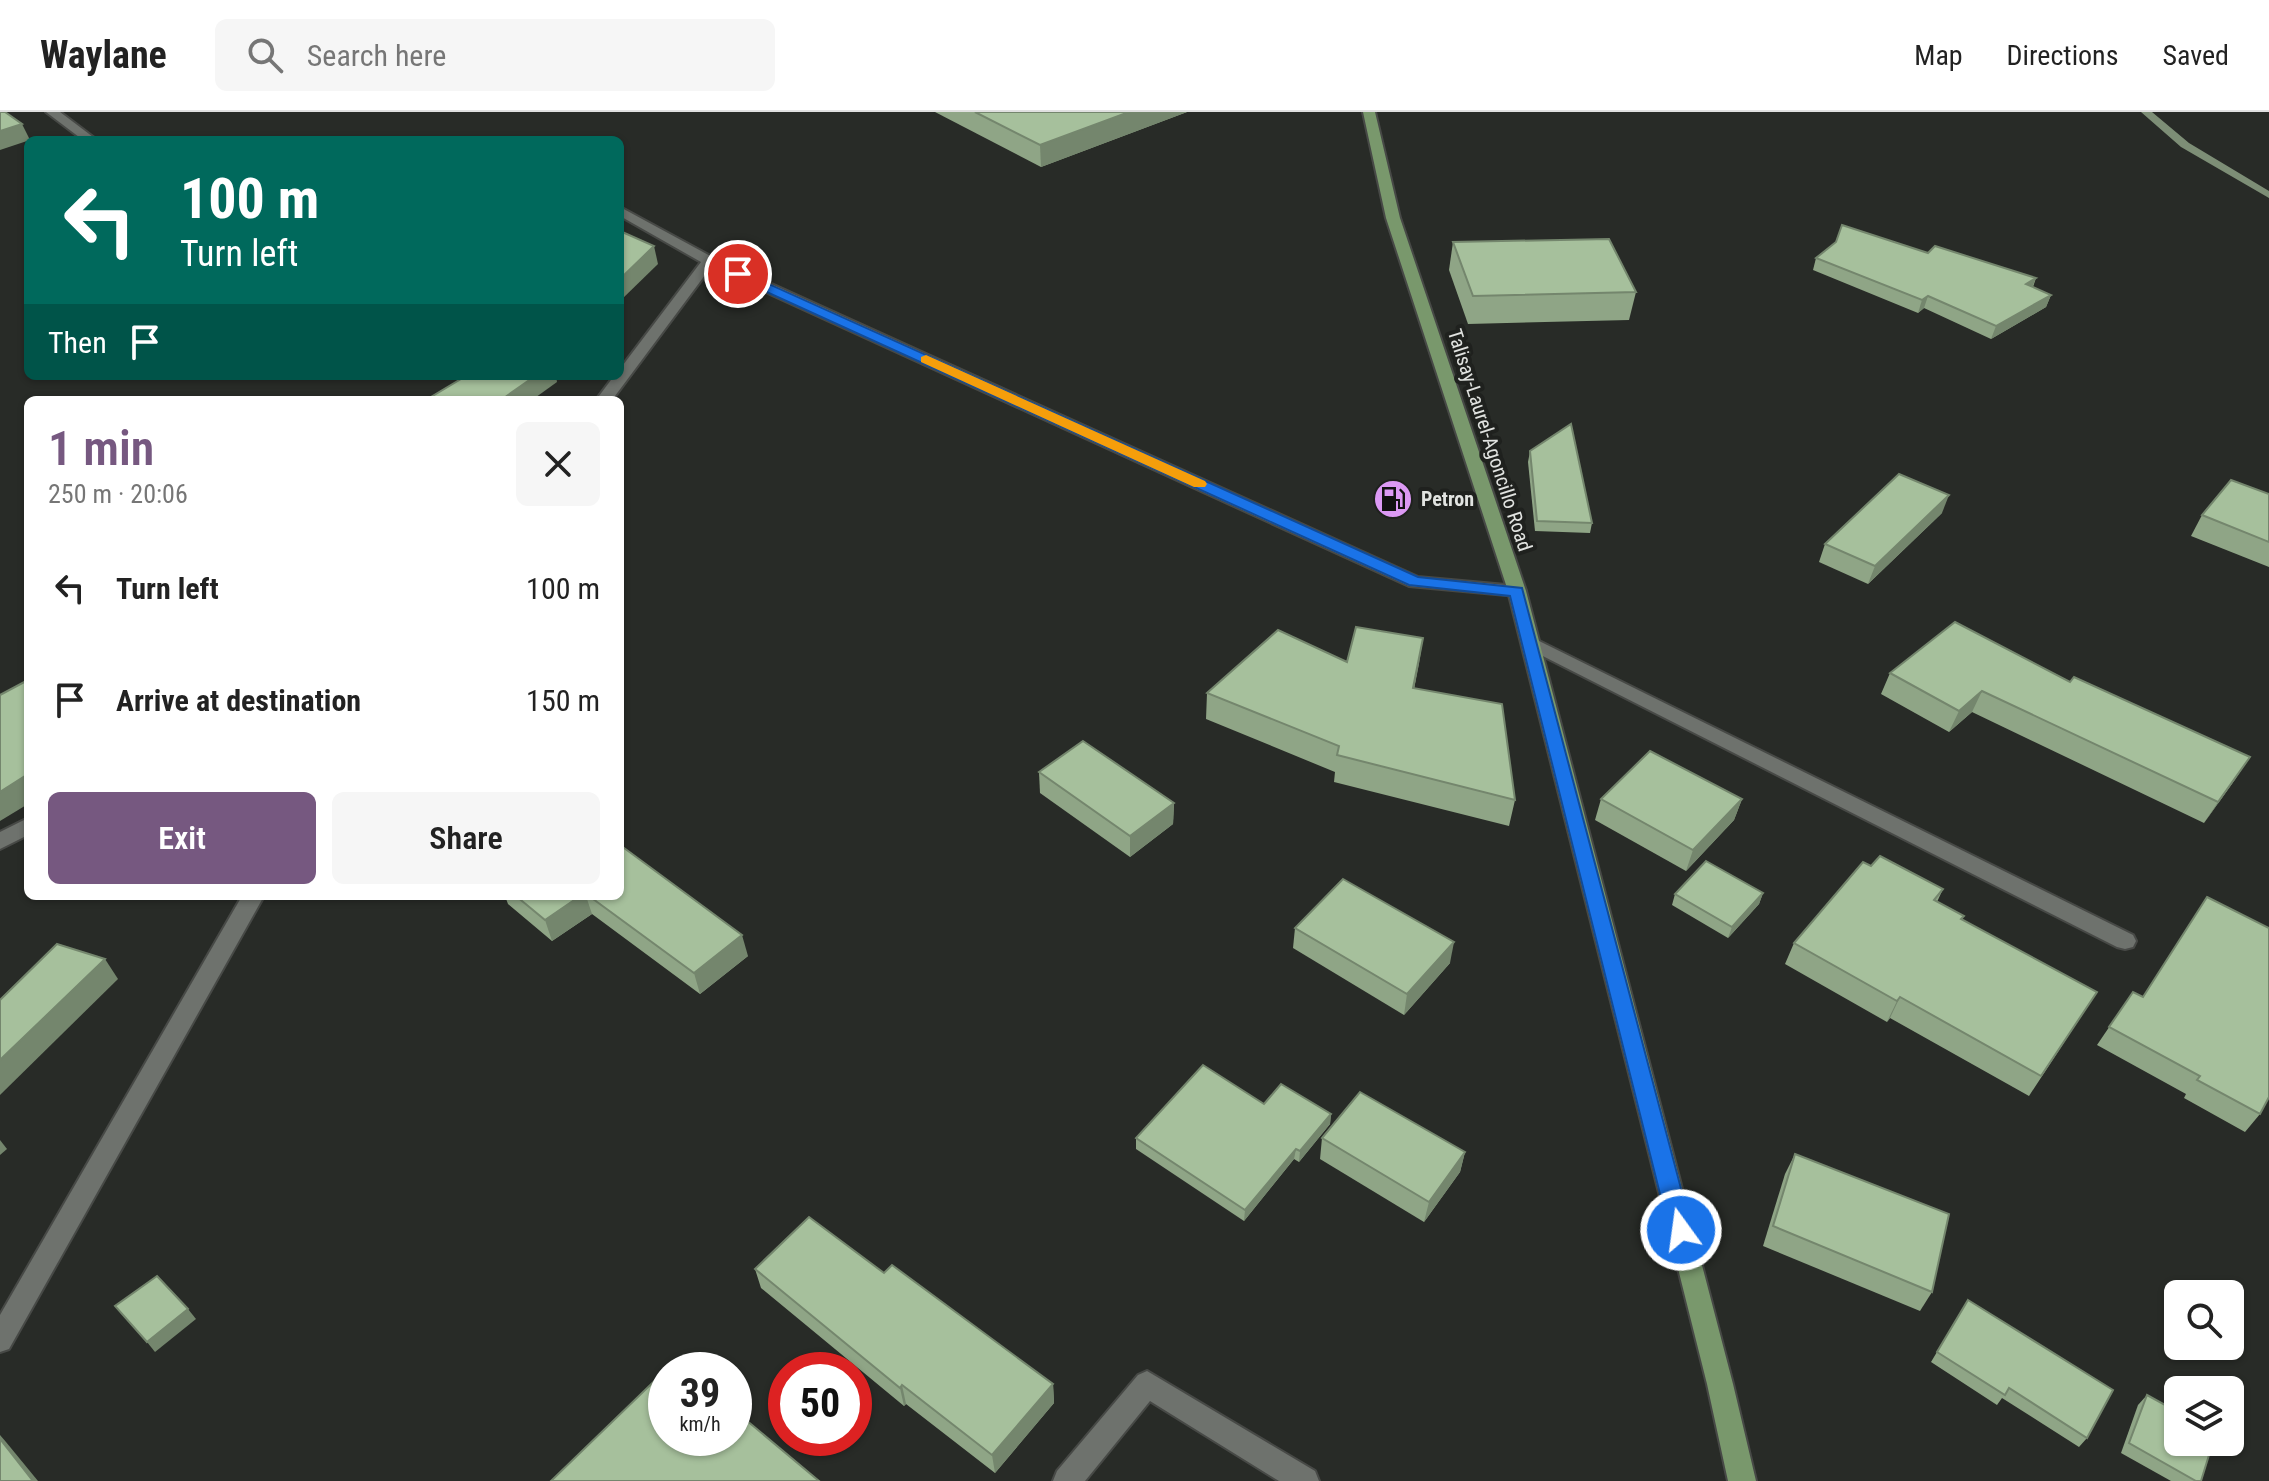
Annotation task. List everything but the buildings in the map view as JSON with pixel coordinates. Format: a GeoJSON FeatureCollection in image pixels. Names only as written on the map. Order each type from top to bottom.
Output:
{"type":"FeatureCollection","features":[{"type":"Feature","properties":{"kind":"main road","name":"Talisay-Laurel-Agoncillo Road"},"geometry":{"type":"LineString","coordinates":[[1369,112],[1393,218],[1517,591],[1742,1481]]}},
{"type":"Feature","properties":{"kind":"street"},"geometry":{"type":"LineString","coordinates":[[52,112],[85,136]]}},
{"type":"Feature","properties":{"kind":"street"},"geometry":{"type":"LineString","coordinates":[[624,213],[709,261],[1415,582],[1517,591]]}},
{"type":"Feature","properties":{"kind":"street"},"geometry":{"type":"LineString","coordinates":[[624,374],[709,261]]}},
{"type":"Feature","properties":{"kind":"street"},"geometry":{"type":"LineString","coordinates":[[607,396],[619,380]]}},
{"type":"Feature","properties":{"kind":"street"},"geometry":{"type":"LineString","coordinates":[[1531,643],[2125,941]]}},
{"type":"Feature","properties":{"kind":"street"},"geometry":{"type":"LineString","coordinates":[[0,842],[24,827]]}},
{"type":"Feature","properties":{"kind":"street"},"geometry":{"type":"LineString","coordinates":[[0,1340],[251,900]]}},
{"type":"Feature","properties":{"kind":"street"},"geometry":{"type":"LineString","coordinates":[[1067,1481],[1147,1384],[1305,1481]]}},
{"type":"Feature","properties":{"kind":"waterway"},"geometry":{"type":"LineString","coordinates":[[2146,112],[2185,145],[2269,195]]}},
{"type":"Feature","properties":{"kind":"slow traffic"},"geometry":{"type":"LineString","coordinates":[[926,360],[1199,484]]}},
{"type":"Feature","properties":{"kind":"place","name":"Petron"},"geometry":{"type":"Point","coordinates":[1393,499]}},
{"type":"Feature","properties":{"kind":"route"},"geometry":{"type":"LineString","coordinates":[[738,274],[1415,582],[1517,591],[1681,1230]]}}]}
